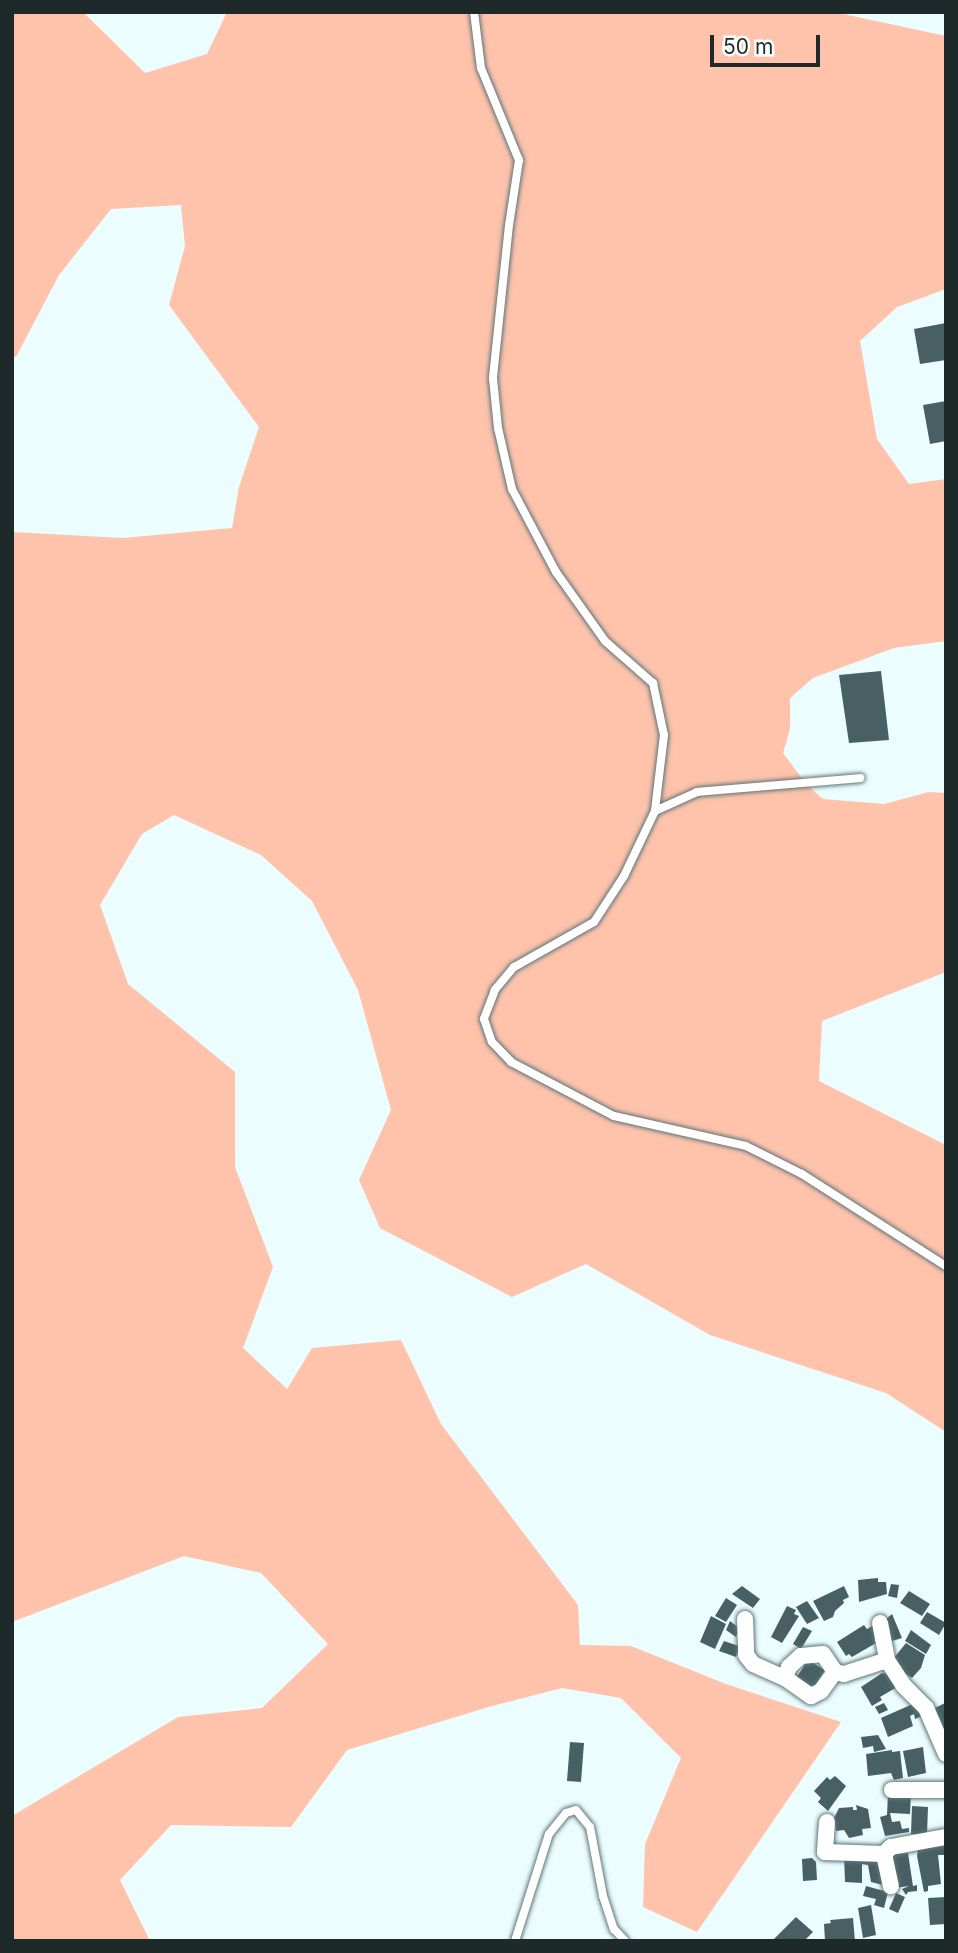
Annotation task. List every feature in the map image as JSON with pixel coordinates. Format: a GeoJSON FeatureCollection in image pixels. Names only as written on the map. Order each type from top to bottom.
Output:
{"type":"FeatureCollection","features":[{"type":"Feature","properties":{"kind":"street"},"geometry":{"type":"LineString","coordinates":[[745,1619],[746,1656],[753,1664],[785,1678],[811,1696],[821,1691],[835,1672]]}},
{"type":"Feature","properties":{"kind":"street"},"geometry":{"type":"LineString","coordinates":[[880,1623],[887,1660],[903,1685],[926,1707],[946,1754]]}},
{"type":"Feature","properties":{"kind":"street"},"geometry":{"type":"LineString","coordinates":[[785,1678],[789,1667],[801,1656],[824,1654],[835,1672],[844,1674],[887,1660]]}},
{"type":"Feature","properties":{"kind":"street"},"geometry":{"type":"LineString","coordinates":[[892,1790],[946,1790]]}},
{"type":"Feature","properties":{"kind":"street"},"geometry":{"type":"LineString","coordinates":[[827,1822],[825,1852],[884,1854],[891,1847],[946,1838]]}},
{"type":"Feature","properties":{"kind":"street"},"geometry":{"type":"LineString","coordinates":[[884,1854],[891,1886]]}},
{"type":"Feature","properties":{"kind":"lane"},"geometry":{"type":"LineString","coordinates":[[474,12],[481,68],[519,160],[509,225],[493,378],[498,428],[512,489],[556,572],[605,641],[653,683],[664,735],[655,811],[624,876],[594,922],[514,967],[495,989],[484,1019],[492,1042],[511,1062],[614,1116],[746,1146],[780,1163],[946,1266]]}},
{"type":"Feature","properties":{"kind":"lane"},"geometry":{"type":"LineString","coordinates":[[655,811],[697,792],[860,778]]}},
{"type":"Feature","properties":{"kind":"lane"},"geometry":{"type":"LineString","coordinates":[[515,1941],[550,1834],[566,1813],[576,1810],[590,1828],[603,1896],[614,1929],[625,1941]]}},
{"type":"Feature","properties":{"kind":"shaded area"},"geometry":{"type":"Polygon","coordinates":[[[12,12],[83,12],[145,73],[207,54],[227,12],[834,12],[946,36],[946,289],[897,307],[860,341],[877,439],[909,484],[946,479],[946,641],[894,648],[813,678],[790,698],[790,729],[783,753],[807,785],[823,799],[884,804],[929,792],[946,793],[946,972],[822,1021],[819,1081],[946,1145],[946,1432],[886,1393],[710,1335],[586,1264],[512,1297],[380,1228],[359,1180],[391,1110],[358,990],[312,901],[261,855],[174,815],[142,834],[100,905],[128,984],[235,1072],[235,1167],[273,1267],[243,1348],[287,1389],[312,1348],[401,1340],[441,1424],[578,1605],[580,1645],[631,1646],[726,1684],[841,1722],[697,1932],[643,1907],[645,1844],[681,1758],[621,1698],[562,1688],[492,1706],[347,1750],[291,1827],[171,1825],[120,1880],[150,1941],[12,1941],[12,1816],[178,1717],[262,1708],[328,1644],[261,1573],[184,1556],[12,1622],[12,532],[123,538],[232,528],[239,487],[259,427],[169,305],[185,246],[181,205],[111,209],[59,275],[16,357],[12,357],[12,12]]]}},
{"type":"Feature","properties":{"kind":"building"},"geometry":{"type":"Polygon","coordinates":[[[946,323],[946,360],[920,364],[914,329],[946,323]]]}},
{"type":"Feature","properties":{"kind":"building"},"geometry":{"type":"Polygon","coordinates":[[[946,401],[946,441],[930,444],[923,405],[946,401]]]}},
{"type":"Feature","properties":{"kind":"building"},"geometry":{"type":"Polygon","coordinates":[[[881,671],[889,740],[849,743],[839,675],[881,671]]]}},
{"type":"Feature","properties":{"kind":"building"},"geometry":{"type":"Polygon","coordinates":[[[878,1578],[878,1582],[886,1582],[887,1594],[859,1602],[858,1580],[878,1578]]]}},
{"type":"Feature","properties":{"kind":"building"},"geometry":{"type":"Polygon","coordinates":[[[891,1584],[899,1585],[897,1598],[888,1596],[891,1584]]]}},
{"type":"Feature","properties":{"kind":"building"},"geometry":{"type":"Polygon","coordinates":[[[742,1586],[760,1599],[753,1608],[732,1594],[742,1586]]]}},
{"type":"Feature","properties":{"kind":"building"},"geometry":{"type":"Polygon","coordinates":[[[844,1586],[849,1597],[843,1600],[844,1603],[835,1611],[833,1617],[824,1621],[813,1601],[844,1586]]]}},
{"type":"Feature","properties":{"kind":"building"},"geometry":{"type":"Polygon","coordinates":[[[909,1591],[930,1604],[922,1616],[900,1603],[909,1591]]]}},
{"type":"Feature","properties":{"kind":"building"},"geometry":{"type":"Polygon","coordinates":[[[726,1598],[737,1605],[726,1622],[715,1616],[726,1598]]]}},
{"type":"Feature","properties":{"kind":"building"},"geometry":{"type":"Polygon","coordinates":[[[807,1601],[819,1618],[807,1624],[796,1607],[807,1601]]]}},
{"type":"Feature","properties":{"kind":"building"},"geometry":{"type":"Polygon","coordinates":[[[787,1606],[796,1610],[794,1614],[799,1616],[782,1643],[771,1637],[787,1606]]]}},
{"type":"Feature","properties":{"kind":"building"},"geometry":{"type":"Polygon","coordinates":[[[927,1612],[946,1623],[939,1635],[920,1623],[927,1612]]]}},
{"type":"Feature","properties":{"kind":"building"},"geometry":{"type":"Polygon","coordinates":[[[892,1614],[902,1638],[892,1641],[885,1620],[892,1614]]]}},
{"type":"Feature","properties":{"kind":"building"},"geometry":{"type":"Polygon","coordinates":[[[711,1616],[726,1624],[715,1649],[700,1642],[711,1616]]]}},
{"type":"Feature","properties":{"kind":"building"},"geometry":{"type":"Polygon","coordinates":[[[730,1621],[739,1628],[736,1637],[726,1630],[730,1621]]]}},
{"type":"Feature","properties":{"kind":"building"},"geometry":{"type":"Polygon","coordinates":[[[864,1625],[867,1629],[874,1625],[881,1636],[874,1640],[876,1643],[852,1657],[849,1654],[846,1656],[837,1642],[864,1625]]]}},
{"type":"Feature","properties":{"kind":"building"},"geometry":{"type":"Polygon","coordinates":[[[803,1627],[812,1631],[801,1649],[793,1644],[803,1627]]]}},
{"type":"Feature","properties":{"kind":"building"},"geometry":{"type":"Polygon","coordinates":[[[911,1630],[931,1645],[926,1654],[905,1641],[911,1630]]]}},
{"type":"Feature","properties":{"kind":"building"},"geometry":{"type":"Polygon","coordinates":[[[724,1641],[739,1646],[736,1657],[719,1651],[724,1641]]]}},
{"type":"Feature","properties":{"kind":"building"},"geometry":{"type":"Polygon","coordinates":[[[906,1643],[925,1655],[921,1668],[912,1678],[900,1670],[902,1667],[893,1659],[906,1643]]]}},
{"type":"Feature","properties":{"kind":"building"},"geometry":{"type":"Polygon","coordinates":[[[808,1660],[825,1670],[812,1691],[794,1681],[808,1660]]]}},
{"type":"Feature","properties":{"kind":"building"},"geometry":{"type":"Polygon","coordinates":[[[882,1673],[890,1674],[897,1687],[880,1697],[882,1700],[872,1706],[861,1687],[882,1673]]]}},
{"type":"Feature","properties":{"kind":"building"},"geometry":{"type":"Polygon","coordinates":[[[884,1703],[888,1710],[879,1714],[875,1707],[884,1703]]]}},
{"type":"Feature","properties":{"kind":"building"},"geometry":{"type":"Polygon","coordinates":[[[915,1703],[922,1716],[915,1719],[914,1714],[910,1716],[913,1726],[888,1737],[881,1718],[915,1703]]]}},
{"type":"Feature","properties":{"kind":"building"},"geometry":{"type":"Polygon","coordinates":[[[945,1703],[946,1731],[939,1731],[935,1708],[945,1703]]]}},
{"type":"Feature","properties":{"kind":"building"},"geometry":{"type":"Polygon","coordinates":[[[878,1735],[886,1749],[874,1752],[873,1746],[863,1748],[861,1737],[878,1735]]]}},
{"type":"Feature","properties":{"kind":"building"},"geometry":{"type":"Polygon","coordinates":[[[570,1742],[584,1743],[581,1782],[567,1781],[570,1742]]]}},
{"type":"Feature","properties":{"kind":"building"},"geometry":{"type":"Polygon","coordinates":[[[923,1747],[926,1773],[908,1777],[903,1751],[923,1747]]]}},
{"type":"Feature","properties":{"kind":"building"},"geometry":{"type":"Polygon","coordinates":[[[900,1751],[903,1778],[894,1780],[891,1773],[868,1776],[866,1754],[900,1751]]]}},
{"type":"Feature","properties":{"kind":"building"},"geometry":{"type":"Polygon","coordinates":[[[835,1776],[846,1786],[828,1811],[818,1802],[821,1798],[814,1791],[827,1777],[830,1780],[835,1776]]]}},
{"type":"Feature","properties":{"kind":"building"},"geometry":{"type":"Polygon","coordinates":[[[888,1793],[911,1793],[910,1814],[890,1813],[892,1822],[900,1821],[902,1829],[909,1828],[909,1832],[885,1836],[880,1817],[887,1815],[888,1793]]]}},
{"type":"Feature","properties":{"kind":"building"},"geometry":{"type":"Polygon","coordinates":[[[856,1805],[868,1809],[871,1828],[862,1829],[863,1835],[849,1838],[844,1830],[836,1831],[834,1818],[839,1808],[853,1807],[853,1810],[857,1810],[856,1805]]]}},
{"type":"Feature","properties":{"kind":"building"},"geometry":{"type":"Polygon","coordinates":[[[912,1806],[928,1807],[927,1834],[911,1834],[912,1806]]]}},
{"type":"Feature","properties":{"kind":"building"},"geometry":{"type":"Polygon","coordinates":[[[919,1843],[946,1844],[946,1855],[938,1855],[941,1884],[928,1886],[928,1891],[924,1892],[917,1856],[919,1843]]]}},
{"type":"Feature","properties":{"kind":"building"},"geometry":{"type":"Polygon","coordinates":[[[908,1853],[913,1886],[917,1885],[917,1891],[908,1892],[906,1895],[902,1889],[909,1886],[895,1888],[890,1855],[908,1853]]]}},
{"type":"Feature","properties":{"kind":"building"},"geometry":{"type":"Polygon","coordinates":[[[844,1855],[878,1859],[883,1885],[871,1882],[868,1865],[862,1864],[862,1883],[845,1882],[844,1855]]]}},
{"type":"Feature","properties":{"kind":"building"},"geometry":{"type":"Polygon","coordinates":[[[812,1858],[816,1862],[817,1880],[803,1881],[802,1859],[812,1858]]]}},
{"type":"Feature","properties":{"kind":"building"},"geometry":{"type":"Polygon","coordinates":[[[866,1886],[888,1892],[884,1908],[874,1905],[876,1899],[863,1896],[866,1886]]]}},
{"type":"Feature","properties":{"kind":"building"},"geometry":{"type":"Polygon","coordinates":[[[896,1893],[905,1897],[898,1913],[889,1909],[896,1893]]]}},
{"type":"Feature","properties":{"kind":"building"},"geometry":{"type":"Polygon","coordinates":[[[946,1897],[946,1924],[930,1925],[928,1898],[946,1897]]]}},
{"type":"Feature","properties":{"kind":"building"},"geometry":{"type":"Polygon","coordinates":[[[871,1905],[876,1935],[863,1938],[858,1908],[871,1905]]]}},
{"type":"Feature","properties":{"kind":"building"},"geometry":{"type":"Polygon","coordinates":[[[796,1917],[813,1932],[804,1941],[772,1941],[796,1917]]]}},
{"type":"Feature","properties":{"kind":"building"},"geometry":{"type":"Polygon","coordinates":[[[853,1918],[855,1941],[825,1941],[824,1924],[831,1923],[830,1920],[853,1918]]]}}]}
